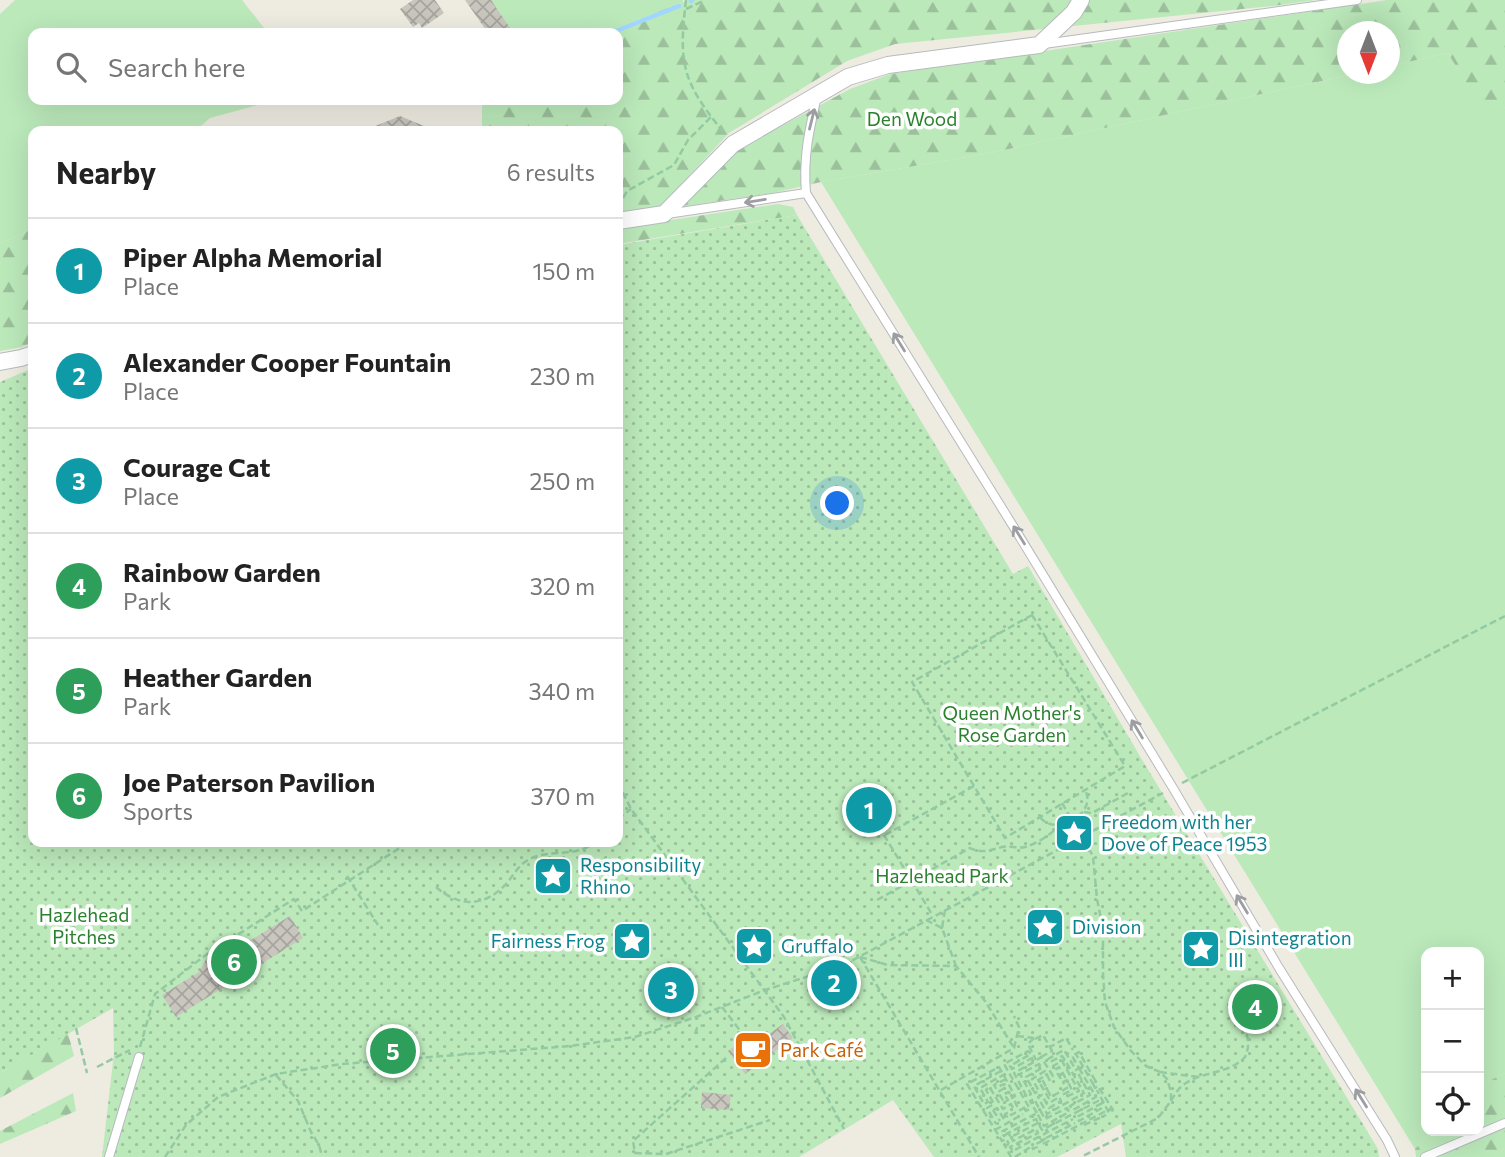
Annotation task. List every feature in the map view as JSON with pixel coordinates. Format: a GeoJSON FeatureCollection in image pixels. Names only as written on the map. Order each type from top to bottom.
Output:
{"type":"FeatureCollection","features":[{"type":"Feature","properties":{"kind":"street"},"geometry":{"type":"LineString","coordinates":[[623,220],[664,214],[733,144],[848,77],[888,65],[1039,45],[1074,12],[1081,0]]}},
{"type":"Feature","properties":{"kind":"street"},"geometry":{"type":"LineString","coordinates":[[0,362],[28,356]]}},
{"type":"Feature","properties":{"kind":"lane"},"geometry":{"type":"LineString","coordinates":[[1039,45],[1357,0]]}},
{"type":"Feature","properties":{"kind":"lane"},"geometry":{"type":"LineString","coordinates":[[818,94],[803,166],[806,193],[1173,788],[1395,1157]]}},
{"type":"Feature","properties":{"kind":"lane"},"geometry":{"type":"LineString","coordinates":[[664,214],[806,193]]}},
{"type":"Feature","properties":{"kind":"lane"},"geometry":{"type":"LineString","coordinates":[[109,1157],[139,1057]]}},
{"type":"Feature","properties":{"kind":"lane"},"geometry":{"type":"LineString","coordinates":[[1425,1157],[1505,1123]]}},
{"type":"Feature","properties":{"kind":"path"},"geometry":{"type":"LineString","coordinates":[[686,0],[683,48],[685,71],[693,92],[733,144]]}},
{"type":"Feature","properties":{"kind":"path"},"geometry":{"type":"LineString","coordinates":[[685,9],[705,0]]}},
{"type":"Feature","properties":{"kind":"path"},"geometry":{"type":"LineString","coordinates":[[623,198],[627,191],[674,165],[688,140],[711,117]]}},
{"type":"Feature","properties":{"kind":"path"},"geometry":{"type":"LineString","coordinates":[[1032,615],[1125,765],[1085,790],[1005,838],[912,682],[1032,615]]}},
{"type":"Feature","properties":{"kind":"path"},"geometry":{"type":"LineString","coordinates":[[165,1157],[186,1125],[218,1097],[276,1074],[355,1062],[570,1045],[635,1037],[844,965],[1173,788],[1505,616]]}},
{"type":"Feature","properties":{"kind":"path"},"geometry":{"type":"LineString","coordinates":[[884,835],[974,786]]}},
{"type":"Feature","properties":{"kind":"path"},"geometry":{"type":"LineString","coordinates":[[877,900],[970,848],[979,852],[998,850],[1004,846],[1024,848],[1052,834],[1058,827],[1083,812],[1089,801],[1085,790]]}},
{"type":"Feature","properties":{"kind":"path"},"geometry":{"type":"LineString","coordinates":[[623,793],[631,808],[784,1017],[844,1129]]}},
{"type":"Feature","properties":{"kind":"path"},"geometry":{"type":"LineString","coordinates":[[1083,812],[1092,813],[1128,793]]}},
{"type":"Feature","properties":{"kind":"path"},"geometry":{"type":"LineString","coordinates":[[1062,803],[1093,856],[1103,929],[1105,1002],[1114,1027],[1146,1066],[1160,1072],[1198,1077]]}},
{"type":"Feature","properties":{"kind":"path"},"geometry":{"type":"LineString","coordinates":[[623,815],[631,808]]}},
{"type":"Feature","properties":{"kind":"path"},"geometry":{"type":"LineString","coordinates":[[873,817],[933,916]]}},
{"type":"Feature","properties":{"kind":"path"},"geometry":{"type":"LineString","coordinates":[[1040,817],[1045,824],[1058,827]]}},
{"type":"Feature","properties":{"kind":"path"},"geometry":{"type":"LineString","coordinates":[[139,1057],[155,994],[207,954],[294,899],[302,911],[348,878],[401,847]]}},
{"type":"Feature","properties":{"kind":"path"},"geometry":{"type":"LineString","coordinates":[[436,887],[463,903],[475,902],[499,890],[519,865],[535,856],[577,851],[587,847]]}},
{"type":"Feature","properties":{"kind":"path"},"geometry":{"type":"LineString","coordinates":[[348,878],[378,925]]}},
{"type":"Feature","properties":{"kind":"path"},"geometry":{"type":"LineString","coordinates":[[945,910],[942,928],[956,966],[995,1017],[1014,1048]]}},
{"type":"Feature","properties":{"kind":"path"},"geometry":{"type":"LineString","coordinates":[[926,920],[942,928]]}},
{"type":"Feature","properties":{"kind":"path"},"geometry":{"type":"LineString","coordinates":[[860,957],[888,965],[956,966]]}},
{"type":"Feature","properties":{"kind":"path"},"geometry":{"type":"LineString","coordinates":[[860,957],[979,1157]]}},
{"type":"Feature","properties":{"kind":"path"},"geometry":{"type":"LineString","coordinates":[[1081,1157],[1158,1118],[1183,1084],[1226,1069],[1245,1057],[1247,1035],[1237,1019],[1234,1014],[1236,1002],[1247,996],[1266,999],[1277,1011],[1273,1025],[1267,1028],[1248,1025],[1237,1019]]}},
{"type":"Feature","properties":{"kind":"path"},"geometry":{"type":"LineString","coordinates":[[1248,1025],[1259,1020],[1263,1010],[1262,1004],[1252,996]]}},
{"type":"Feature","properties":{"kind":"path"},"geometry":{"type":"LineString","coordinates":[[722,1007],[752,1046]]}},
{"type":"Feature","properties":{"kind":"path"},"geometry":{"type":"LineString","coordinates":[[995,1017],[1003,1013]]}},
{"type":"Feature","properties":{"kind":"path"},"geometry":{"type":"LineString","coordinates":[[941,1090],[1014,1048],[1019,1027],[1014,1016]]}},
{"type":"Feature","properties":{"kind":"path"},"geometry":{"type":"LineString","coordinates":[[695,1034],[697,1028],[703,1026]]}},
{"type":"Feature","properties":{"kind":"path"},"geometry":{"type":"LineString","coordinates":[[76,1028],[86,1073]]}},
{"type":"Feature","properties":{"kind":"path"},"geometry":{"type":"LineString","coordinates":[[1035,1061],[1028,1044],[1043,1035],[1052,1051],[1041,1057],[1035,1061],[1014,1073],[1027,1097],[1031,1094],[1020,1074],[1039,1063],[1042,1068],[1026,1077],[1035,1093],[1039,1091],[1032,1079],[1045,1071],[1050,1081]]}},
{"type":"Feature","properties":{"kind":"path"},"geometry":{"type":"LineString","coordinates":[[1017,1036],[1033,1036],[1035,1039]]}},
{"type":"Feature","properties":{"kind":"path"},"geometry":{"type":"LineString","coordinates":[[1050,1047],[1066,1038],[1073,1050]]}},
{"type":"Feature","properties":{"kind":"path"},"geometry":{"type":"LineString","coordinates":[[97,1067],[140,1046]]}},
{"type":"Feature","properties":{"kind":"path"},"geometry":{"type":"LineString","coordinates":[[1063,1060],[1079,1091],[1066,1097],[1064,1094],[1072,1090],[1067,1080],[1063,1082],[1067,1088],[1051,1097],[1043,1079],[1038,1080],[1051,1102],[1059,1097],[1061,1101],[1049,1108],[1042,1095],[1038,1097],[1047,1114],[1084,1093],[1062,1056],[1050,1062],[1048,1059],[1065,1050],[1076,1070],[1079,1068]]}},
{"type":"Feature","properties":{"kind":"path"},"geometry":{"type":"LineString","coordinates":[[991,1111],[997,1108],[1004,1119],[1007,1117],[1005,1114],[1009,1112],[1011,1115],[1023,1106],[1026,1111],[1030,1109],[1004,1065],[1028,1051],[1031,1054],[1010,1066],[1012,1069],[1032,1058],[1035,1061]]}},
{"type":"Feature","properties":{"kind":"path"},"geometry":{"type":"LineString","coordinates":[[1037,1112],[1001,1132],[1004,1136],[1009,1135],[1036,1119],[1042,1130],[1098,1101],[1072,1056],[1079,1052],[1096,1082],[1093,1084],[1095,1088],[1098,1086],[1113,1111],[1109,1112],[1097,1090]]}},
{"type":"Feature","properties":{"kind":"path"},"geometry":{"type":"LineString","coordinates":[[1041,1057],[1053,1076],[1058,1074],[1060,1079],[1065,1077],[1059,1067],[1055,1070],[1053,1066],[1063,1060]]}},
{"type":"Feature","properties":{"kind":"path"},"geometry":{"type":"LineString","coordinates":[[726,1058],[633,1141],[635,1153],[666,1154],[769,1120]]}},
{"type":"Feature","properties":{"kind":"path"},"geometry":{"type":"LineString","coordinates":[[994,1085],[996,1088],[1004,1084],[1006,1087],[998,1092],[1004,1102],[1008,1100],[1004,1094],[1009,1091],[1012,1098],[1015,1096],[999,1067],[967,1084],[1002,1142],[1006,1139],[1013,1151],[1040,1136],[1044,1141]]}},
{"type":"Feature","properties":{"kind":"path"},"geometry":{"type":"LineString","coordinates":[[1160,1072],[1170,1086],[1171,1101]]}},
{"type":"Feature","properties":{"kind":"path"},"geometry":{"type":"LineString","coordinates":[[1082,1073],[1079,1075],[1090,1095],[1070,1106],[1073,1110],[1096,1097]]}},
{"type":"Feature","properties":{"kind":"path"},"geometry":{"type":"LineString","coordinates":[[276,1074],[298,1101],[319,1145],[321,1157]]}},
{"type":"Feature","properties":{"kind":"path"},"geometry":{"type":"LineString","coordinates":[[1003,1075],[980,1088],[988,1102],[984,1104],[974,1086],[1003,1075]]}},
{"type":"Feature","properties":{"kind":"path"},"geometry":{"type":"LineString","coordinates":[[998,1123],[987,1108],[994,1104],[986,1090],[1003,1075]]}},
{"type":"Feature","properties":{"kind":"path"},"geometry":{"type":"LineString","coordinates":[[989,1088],[1003,1109],[1011,1104],[1013,1108],[1017,1106],[1015,1102],[1019,1099]]}},
{"type":"Feature","properties":{"kind":"path"},"geometry":{"type":"LineString","coordinates":[[1034,1099],[1045,1119],[1067,1108],[1069,1112],[1044,1126],[1037,1112],[1030,1101],[1034,1099]]}},
{"type":"Feature","properties":{"kind":"path"},"geometry":{"type":"LineString","coordinates":[[1009,1135],[1013,1141],[1036,1129],[1038,1133],[1005,1146],[1013,1157],[1104,1112],[1102,1108],[1079,1121],[1077,1117],[1104,1102]]}},
{"type":"Feature","properties":{"kind":"path"},"geometry":{"type":"LineString","coordinates":[[995,1130],[1023,1114]]}},
{"type":"Feature","properties":{"kind":"path"},"geometry":{"type":"LineString","coordinates":[[1081,1125],[1087,1125],[1106,1115]]}},
{"type":"Feature","properties":{"kind":"path"},"geometry":{"type":"LineString","coordinates":[[1044,1141],[1044,1134],[1074,1121]]}},
{"type":"Feature","properties":{"kind":"green space"},"geometry":{"type":"Polygon","coordinates":[[[15,0],[242,0],[264,28],[28,28],[28,105],[258,105],[210,118],[201,126],[28,126],[28,231],[0,243],[0,14],[15,0]]]}},
{"type":"Feature","properties":{"kind":"green space"},"geometry":{"type":"Polygon","coordinates":[[[480,0],[683,0],[618,28],[500,28],[480,0]]]}},
{"type":"Feature","properties":{"kind":"green space","name":"Den Wood"},"geometry":{"type":"Polygon","coordinates":[[[688,0],[1315,0],[895,44],[847,61],[729,133],[659,208],[623,214],[623,126],[482,126],[482,105],[623,105],[623,28],[618,28],[688,0]]]}},
{"type":"Feature","properties":{"kind":"green space","name":"Den Wood"},"geometry":{"type":"Polygon","coordinates":[[[1387,0],[1505,0],[1505,107],[1486,117],[1448,53],[1400,64],[1400,21],[1337,21],[1337,78],[990,153],[821,182],[773,193],[679,207],[739,149],[850,89],[890,74],[1387,0]]]}},
{"type":"Feature","properties":{"kind":"green space"},"geometry":{"type":"Polygon","coordinates":[[[1448,53],[1486,116],[1505,107],[1505,1073],[1484,1084],[1484,947],[1421,947],[1421,1136],[1427,1136],[1415,1149],[821,182],[990,153],[1337,78],[1337,84],[1400,84],[1400,64],[1448,53]]]}},
{"type":"Feature","properties":{"kind":"green space"},"geometry":{"type":"Polygon","coordinates":[[[778,204],[793,207],[797,215],[623,243],[623,227],[778,204]]]}},
{"type":"Feature","properties":{"kind":"green space","name":"Hazlehead Park"},"geometry":{"type":"Polygon","coordinates":[[[797,215],[1013,574],[1028,566],[1378,1149],[1379,1157],[1126,1157],[1121,1124],[1057,1157],[934,1157],[893,1100],[799,1157],[102,1157],[114,1053],[113,1008],[0,1073],[0,382],[28,370],[28,847],[623,847],[623,244],[797,215]]]}},
{"type":"Feature","properties":{"kind":"green space"},"geometry":{"type":"Polygon","coordinates":[[[28,231],[28,344],[0,351],[0,243],[28,231]]]}},
{"type":"Feature","properties":{"kind":"green space"},"geometry":{"type":"Polygon","coordinates":[[[68,1033],[74,1056],[0,1098],[0,1073],[68,1033]]]}},
{"type":"Feature","properties":{"kind":"green space"},"geometry":{"type":"Polygon","coordinates":[[[1505,1073],[1505,1157],[1416,1157],[1415,1149],[1427,1136],[1484,1136],[1484,1084],[1505,1073]]]}},
{"type":"Feature","properties":{"kind":"green space"},"geometry":{"type":"Polygon","coordinates":[[[73,1093],[76,1111],[0,1144],[0,1131],[73,1093]]]}},
{"type":"Feature","properties":{"kind":"building"},"geometry":{"type":"Polygon","coordinates":[[[413,0],[435,0],[444,13],[422,28],[419,23],[413,27],[400,9],[413,0]]]}},
{"type":"Feature","properties":{"kind":"building"},"geometry":{"type":"Polygon","coordinates":[[[465,0],[491,0],[510,28],[485,28],[465,0]]]}},
{"type":"Feature","properties":{"kind":"building"},"geometry":{"type":"Polygon","coordinates":[[[400,116],[424,126],[375,126],[400,116]]]}},
{"type":"Feature","properties":{"kind":"building"},"geometry":{"type":"Polygon","coordinates":[[[290,916],[303,938],[176,1017],[162,995],[199,972],[208,956],[227,955],[290,916]]]}},
{"type":"Feature","properties":{"kind":"building","name":"Park Café"},"geometry":{"type":"Polygon","coordinates":[[[783,1024],[793,1038],[745,1074],[728,1051],[743,1040],[750,1048],[783,1024]]]}},
{"type":"Feature","properties":{"kind":"building"},"geometry":{"type":"Polygon","coordinates":[[[702,1092],[731,1095],[729,1110],[701,1108],[702,1092]]]}},
{"type":"Feature","properties":{"kind":"waterway"},"geometry":{"type":"LineString","coordinates":[[623,28],[679,6]]}},
{"type":"Feature","properties":{"kind":"place","name":"Piper Alpha Memorial"},"geometry":{"type":"Point","coordinates":[869,810]}},
{"type":"Feature","properties":{"kind":"place","name":"Freedom with her Dove of Peace 1953"},"geometry":{"type":"Point","coordinates":[1074,833]}},
{"type":"Feature","properties":{"kind":"place","name":"Responsibility Rhino"},"geometry":{"type":"Point","coordinates":[553,876]}},
{"type":"Feature","properties":{"kind":"place","name":"Division"},"geometry":{"type":"Point","coordinates":[1045,927]}},
{"type":"Feature","properties":{"kind":"place","name":"Fairness Frog"},"geometry":{"type":"Point","coordinates":[632,941]}},
{"type":"Feature","properties":{"kind":"place","name":"Gruffalo"},"geometry":{"type":"Point","coordinates":[754,946]}},
{"type":"Feature","properties":{"kind":"place","name":"Disintegration III"},"geometry":{"type":"Point","coordinates":[1201,949]}},
{"type":"Feature","properties":{"kind":"place","name":"Joe Paterson Pavilion"},"geometry":{"type":"Point","coordinates":[234,962]}},
{"type":"Feature","properties":{"kind":"place","name":"Alexander Cooper Fountain"},"geometry":{"type":"Point","coordinates":[834,983]}},
{"type":"Feature","properties":{"kind":"place","name":"Courage Cat"},"geometry":{"type":"Point","coordinates":[671,990]}},
{"type":"Feature","properties":{"kind":"place","name":"Rainbow Garden"},"geometry":{"type":"Point","coordinates":[1255,1007]}},
{"type":"Feature","properties":{"kind":"place","name":"Park Café"},"geometry":{"type":"Point","coordinates":[753,1050]}},
{"type":"Feature","properties":{"kind":"place","name":"Heather Garden"},"geometry":{"type":"Point","coordinates":[393,1051]}},
{"type":"Feature","properties":{"kind":"park label","name":"Queen Mother's Rose Garden"},"geometry":{"type":"Point","coordinates":[1012,724]}},
{"type":"Feature","properties":{"kind":"park label","name":"Hazlehead Pitches"},"geometry":{"type":"Point","coordinates":[84,926]}}]}
